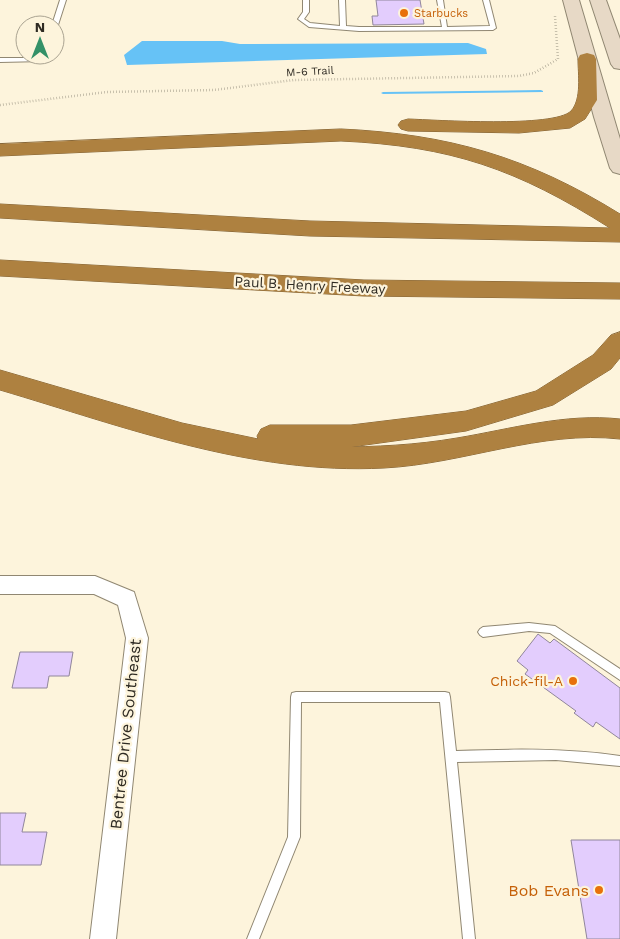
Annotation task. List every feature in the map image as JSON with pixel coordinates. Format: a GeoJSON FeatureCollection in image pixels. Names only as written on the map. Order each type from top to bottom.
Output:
{"type":"FeatureCollection","features":[{"type":"Feature","properties":{"kind":"highway"},"geometry":{"type":"LineString","coordinates":[[90,145],[335,124],[552,126],[570,120],[584,108],[587,100],[587,59]]}},
{"type":"Feature","properties":{"kind":"highway"},"geometry":{"type":"LineString","coordinates":[[0,150],[341,135],[414,140],[472,152],[519,168],[547,180],[620,224]]}},
{"type":"Feature","properties":{"kind":"highway"},"geometry":{"type":"LineString","coordinates":[[0,211],[106,220],[355,231],[620,235]]}},
{"type":"Feature","properties":{"kind":"highway","name":"Paul B. Henry Freeway"},"geometry":{"type":"LineString","coordinates":[[0,268],[364,288],[613,291]]}},
{"type":"Feature","properties":{"kind":"highway"},"geometry":{"type":"LineString","coordinates":[[33,390],[224,430],[270,436],[351,436],[466,421],[544,398],[602,362],[620,341]]}},
{"type":"Feature","properties":{"kind":"highway"},"geometry":{"type":"LineString","coordinates":[[0,380],[178,434],[234,446],[326,458],[410,456],[568,429],[584,427],[620,429]]}},
{"type":"Feature","properties":{"kind":"main road"},"geometry":{"type":"LineString","coordinates":[[571,0],[620,168]]}},
{"type":"Feature","properties":{"kind":"main road"},"geometry":{"type":"LineString","coordinates":[[598,0],[620,64]]}},
{"type":"Feature","properties":{"kind":"street","name":"Bentree Drive Southeast"},"geometry":{"type":"LineString","coordinates":[[0,585],[95,585],[127,599],[137,638],[103,939]]}},
{"type":"Feature","properties":{"kind":"lane"},"geometry":{"type":"LineString","coordinates":[[58,15],[63,0]]}},
{"type":"Feature","properties":{"kind":"lane"},"geometry":{"type":"LineString","coordinates":[[306,0],[306,12],[301,18],[309,25],[343,26],[358,29],[493,28],[486,0]]}},
{"type":"Feature","properties":{"kind":"lane"},"geometry":{"type":"LineString","coordinates":[[342,0],[343,26]]}},
{"type":"Feature","properties":{"kind":"lane"},"geometry":{"type":"LineString","coordinates":[[440,0],[445,29]]}},
{"type":"Feature","properties":{"kind":"lane"},"geometry":{"type":"LineString","coordinates":[[0,60],[15,60]]}},
{"type":"Feature","properties":{"kind":"lane"},"geometry":{"type":"LineString","coordinates":[[483,632],[529,627],[552,629],[620,674]]}},
{"type":"Feature","properties":{"kind":"lane"},"geometry":{"type":"LineString","coordinates":[[252,939],[294,837],[296,697],[445,697],[469,939]]}},
{"type":"Feature","properties":{"kind":"lane"},"geometry":{"type":"LineString","coordinates":[[450,756],[543,755],[601,758],[620,761]]}},
{"type":"Feature","properties":{"kind":"path","name":"M-6 Trail"},"geometry":{"type":"LineString","coordinates":[[0,105],[107,92],[214,90],[294,80],[519,76],[534,73],[558,59],[554,14]]}},
{"type":"Feature","properties":{"kind":"water"},"geometry":{"type":"Polygon","coordinates":[[[142,41],[222,41],[240,44],[468,43],[486,49],[487,54],[127,65],[124,55],[142,41]]]}},
{"type":"Feature","properties":{"kind":"building"},"geometry":{"type":"Polygon","coordinates":[[[376,0],[420,0],[424,24],[373,25],[372,16],[378,16],[376,0]]]}},
{"type":"Feature","properties":{"kind":"building","name":"Chick-fil-A"},"geometry":{"type":"Polygon","coordinates":[[[538,634],[550,643],[554,639],[620,688],[620,739],[596,722],[593,727],[574,713],[576,711],[525,674],[528,670],[517,661],[538,634]]]}},
{"type":"Feature","properties":{"kind":"building"},"geometry":{"type":"Polygon","coordinates":[[[20,652],[73,652],[69,676],[49,676],[47,688],[12,688],[20,652]]]}},
{"type":"Feature","properties":{"kind":"building"},"geometry":{"type":"Polygon","coordinates":[[[0,813],[26,813],[22,832],[47,832],[41,865],[0,865],[0,813]]]}},
{"type":"Feature","properties":{"kind":"building","name":"Bob Evans"},"geometry":{"type":"Polygon","coordinates":[[[571,840],[620,840],[620,939],[587,939],[571,840]]]}},
{"type":"Feature","properties":{"kind":"waterway"},"geometry":{"type":"LineString","coordinates":[[383,93],[541,91]]}},
{"type":"Feature","properties":{"kind":"place","name":"Starbucks"},"geometry":{"type":"Point","coordinates":[404,13]}},
{"type":"Feature","properties":{"kind":"place","name":"Chick-fil-A"},"geometry":{"type":"Point","coordinates":[573,681]}},
{"type":"Feature","properties":{"kind":"place","name":"Bob Evans"},"geometry":{"type":"Point","coordinates":[599,890]}}]}
